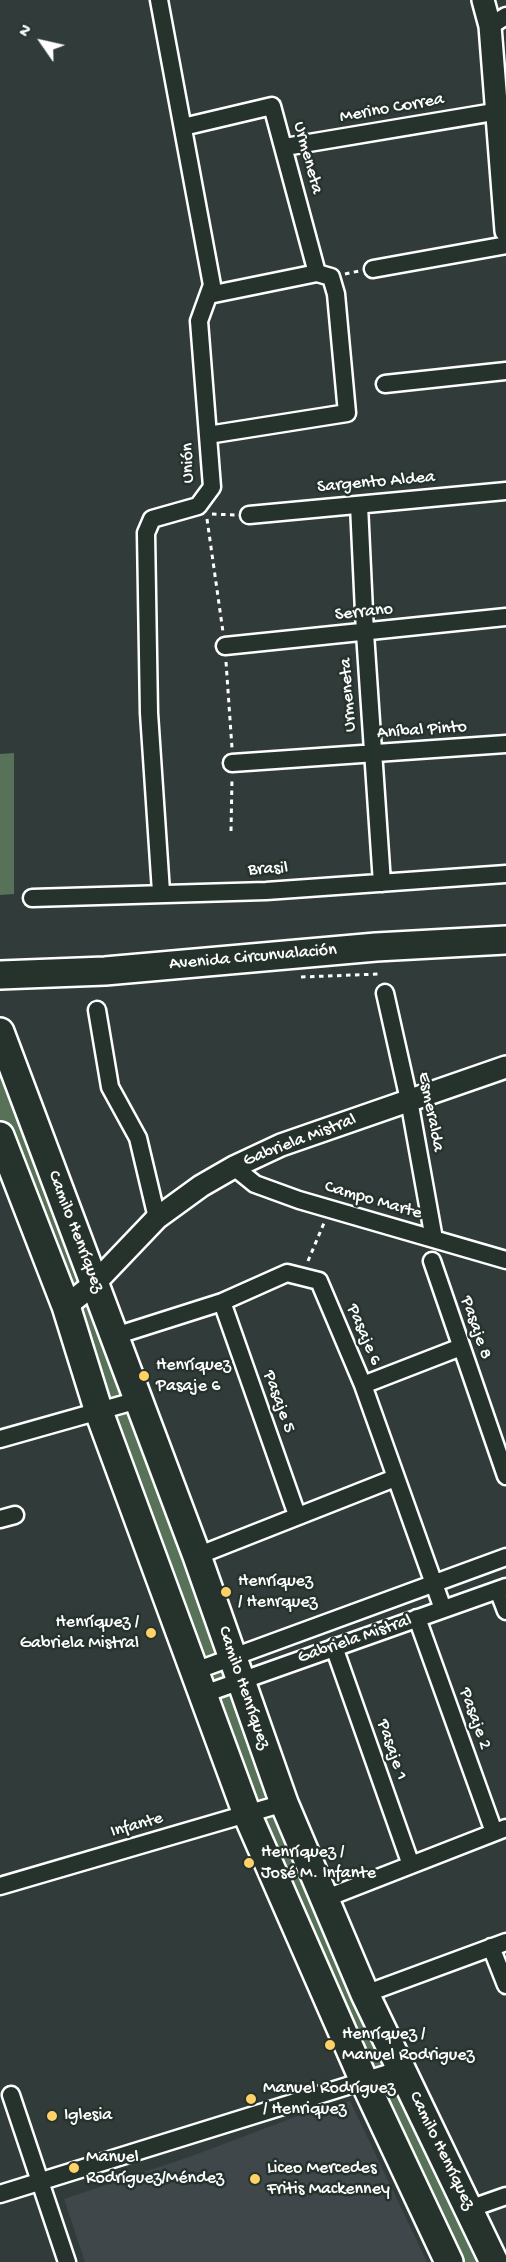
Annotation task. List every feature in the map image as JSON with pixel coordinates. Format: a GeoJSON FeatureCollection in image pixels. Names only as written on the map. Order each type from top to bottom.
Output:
{"type":"FeatureCollection","features":[{"type":"Feature","properties":{"kind":"main road","name":"Avenida Circunvalación"},"geometry":{"type":"LineString","coordinates":[[0,975],[105,971],[352,949],[506,940]]}},
{"type":"Feature","properties":{"kind":"main road","name":"Camilo Henríquez"},"geometry":{"type":"LineString","coordinates":[[0,1032],[197,1556],[284,1803],[365,1994],[495,2262]]}},
{"type":"Feature","properties":{"kind":"main road","name":"Camilo Henríquez"},"geometry":{"type":"LineString","coordinates":[[0,1136],[66,1306],[99,1412],[247,1814],[364,2081],[448,2262]]}},
{"type":"Feature","properties":{"kind":"street","name":"Unión"},"geometry":{"type":"LineString","coordinates":[[159,0],[212,285],[199,321],[212,487],[198,506],[152,519],[146,533],[149,713],[161,892]]}},
{"type":"Feature","properties":{"kind":"street"},"geometry":{"type":"LineString","coordinates":[[483,0],[498,21],[506,231]]}},
{"type":"Feature","properties":{"kind":"street","name":"Urmeneta"},"geometry":{"type":"LineString","coordinates":[[183,126],[272,106],[324,275],[336,294],[347,413],[208,435]]}},
{"type":"Feature","properties":{"kind":"street","name":"Merino Correa"},"geometry":{"type":"LineString","coordinates":[[285,147],[501,111]]}},
{"type":"Feature","properties":{"kind":"street"},"geometry":{"type":"LineString","coordinates":[[373,269],[506,245]]}},
{"type":"Feature","properties":{"kind":"street"},"geometry":{"type":"LineString","coordinates":[[209,295],[324,275]]}},
{"type":"Feature","properties":{"kind":"street"},"geometry":{"type":"LineString","coordinates":[[385,384],[506,371]]}},
{"type":"Feature","properties":{"kind":"street","name":"Sargento Aldea"},"geometry":{"type":"LineString","coordinates":[[249,515],[506,491]]}},
{"type":"Feature","properties":{"kind":"street","name":"Urmeneta"},"geometry":{"type":"LineString","coordinates":[[359,504],[365,633],[382,883]]}},
{"type":"Feature","properties":{"kind":"street","name":"Serrano"},"geometry":{"type":"LineString","coordinates":[[225,646],[506,617]]}},
{"type":"Feature","properties":{"kind":"street","name":"Aníbal Pinto"},"geometry":{"type":"LineString","coordinates":[[232,763],[506,744]]}},
{"type":"Feature","properties":{"kind":"street","name":"Brasil"},"geometry":{"type":"LineString","coordinates":[[32,898],[161,892],[266,891],[506,874]]}},
{"type":"Feature","properties":{"kind":"street","name":"Esmeralda"},"geometry":{"type":"LineString","coordinates":[[385,993],[409,1100],[434,1239]]}},
{"type":"Feature","properties":{"kind":"street"},"geometry":{"type":"LineString","coordinates":[[97,1010],[110,1087],[138,1138],[157,1218]]}},
{"type":"Feature","properties":{"kind":"street","name":"Gabriela Mistral"},"geometry":{"type":"LineString","coordinates":[[66,1306],[94,1284],[157,1218],[201,1186],[234,1167],[281,1145],[506,1067]]}},
{"type":"Feature","properties":{"kind":"street","name":"Campo Marte"},"geometry":{"type":"LineString","coordinates":[[234,1167],[255,1184],[330,1210],[506,1260]]}},
{"type":"Feature","properties":{"kind":"street","name":"Pasaje 8"},"geometry":{"type":"LineString","coordinates":[[432,1262],[506,1476]]}},
{"type":"Feature","properties":{"kind":"street"},"geometry":{"type":"LineString","coordinates":[[115,1336],[222,1302],[287,1273],[302,1277]]}},
{"type":"Feature","properties":{"kind":"street","name":"Pasaje 6"},"geometry":{"type":"LineString","coordinates":[[302,1277],[320,1281],[363,1385],[443,1609]]}},
{"type":"Feature","properties":{"kind":"street","name":"Pasaje 5"},"geometry":{"type":"LineString","coordinates":[[222,1302],[297,1515]]}},
{"type":"Feature","properties":{"kind":"street"},"geometry":{"type":"LineString","coordinates":[[363,1385],[461,1347]]}},
{"type":"Feature","properties":{"kind":"street"},"geometry":{"type":"LineString","coordinates":[[0,1438],[138,1400]]}},
{"type":"Feature","properties":{"kind":"street"},"geometry":{"type":"LineString","coordinates":[[197,1556],[395,1478]]}},
{"type":"Feature","properties":{"kind":"street","name":"Gabriela Mistral"},"geometry":{"type":"LineString","coordinates":[[199,1682],[237,1669],[433,1583],[506,1557]]}},
{"type":"Feature","properties":{"kind":"street"},"geometry":{"type":"LineString","coordinates":[[502,1588],[506,1611]]}},
{"type":"Feature","properties":{"kind":"street","name":"Gabriela Mistral"},"geometry":{"type":"LineString","coordinates":[[199,1682],[237,1669],[334,1647],[502,1588]]}},
{"type":"Feature","properties":{"kind":"street","name":"Pasaje 2"},"geometry":{"type":"LineString","coordinates":[[417,1618],[500,1830]]}},
{"type":"Feature","properties":{"kind":"street","name":"Pasaje 1"},"geometry":{"type":"LineString","coordinates":[[334,1647],[411,1865]]}},
{"type":"Feature","properties":{"kind":"street","name":"Infante"},"geometry":{"type":"LineString","coordinates":[[0,1886],[284,1803]]}},
{"type":"Feature","properties":{"kind":"street"},"geometry":{"type":"LineString","coordinates":[[324,1899],[500,1830]]}},
{"type":"Feature","properties":{"kind":"street"},"geometry":{"type":"LineString","coordinates":[[365,1994],[498,1944],[506,1985]]}},
{"type":"Feature","properties":{"kind":"street"},"geometry":{"type":"LineString","coordinates":[[0,2194],[402,2069]]}},
{"type":"Feature","properties":{"kind":"street"},"geometry":{"type":"LineString","coordinates":[[11,2095],[42,2181],[67,2262]]}},
{"type":"Feature","properties":{"kind":"street"},"geometry":{"type":"LineString","coordinates":[[469,2209],[506,2196]]}},
{"type":"Feature","properties":{"kind":"path"},"geometry":{"type":"LineString","coordinates":[[324,275],[373,269]]}},
{"type":"Feature","properties":{"kind":"path"},"geometry":{"type":"LineString","coordinates":[[231,831],[232,763],[225,646],[206,514],[249,515]]}},
{"type":"Feature","properties":{"kind":"path"},"geometry":{"type":"LineString","coordinates":[[302,1277],[330,1210]]}},
{"type":"Feature","properties":{"kind":"shaded area","name":"Liceo Mercedes Fritis Mackenney"},"geometry":{"type":"Polygon","coordinates":[[[350,2101],[427,2262],[85,2262],[64,2199],[192,2156],[319,2108],[350,2101]]]}},
{"type":"Feature","properties":{"kind":"green space"},"geometry":{"type":"Polygon","coordinates":[[[14,753],[14,894],[0,895],[0,754],[14,753]]]}},
{"type":"Feature","properties":{"kind":"green space"},"geometry":{"type":"Polygon","coordinates":[[[0,1042],[88,1281],[67,1300],[0,1126],[0,1042]]]}},
{"type":"Feature","properties":{"kind":"green space"},"geometry":{"type":"Polygon","coordinates":[[[92,1296],[181,1555],[229,1681],[485,2262],[461,2262],[255,1809],[72,1310],[92,1296]]]}},
{"type":"Feature","properties":{"kind":"place","name":"Henríquez Pasaje 6"},"geometry":{"type":"Point","coordinates":[144,1376]}},
{"type":"Feature","properties":{"kind":"place","name":"Henríquez / Henrquez"},"geometry":{"type":"Point","coordinates":[226,1592]}},
{"type":"Feature","properties":{"kind":"place","name":"Henríquez / Gabriela Mistral"},"geometry":{"type":"Point","coordinates":[151,1633]}},
{"type":"Feature","properties":{"kind":"place","name":"Henríquez / José M. Infante"},"geometry":{"type":"Point","coordinates":[249,1863]}},
{"type":"Feature","properties":{"kind":"place","name":"Henríquez / Manuel Rodriguez"},"geometry":{"type":"Point","coordinates":[330,2045]}},
{"type":"Feature","properties":{"kind":"place","name":"Manuel Rodríguez / Henriquez"},"geometry":{"type":"Point","coordinates":[251,2099]}},
{"type":"Feature","properties":{"kind":"place","name":"Iglesia"},"geometry":{"type":"Point","coordinates":[52,2116]}},
{"type":"Feature","properties":{"kind":"place","name":"Manuel Rodríguez/Méndez"},"geometry":{"type":"Point","coordinates":[74,2168]}},
{"type":"Feature","properties":{"kind":"place","name":"Liceo Mercedes Fritis Mackenney"},"geometry":{"type":"Point","coordinates":[255,2179]}}]}
